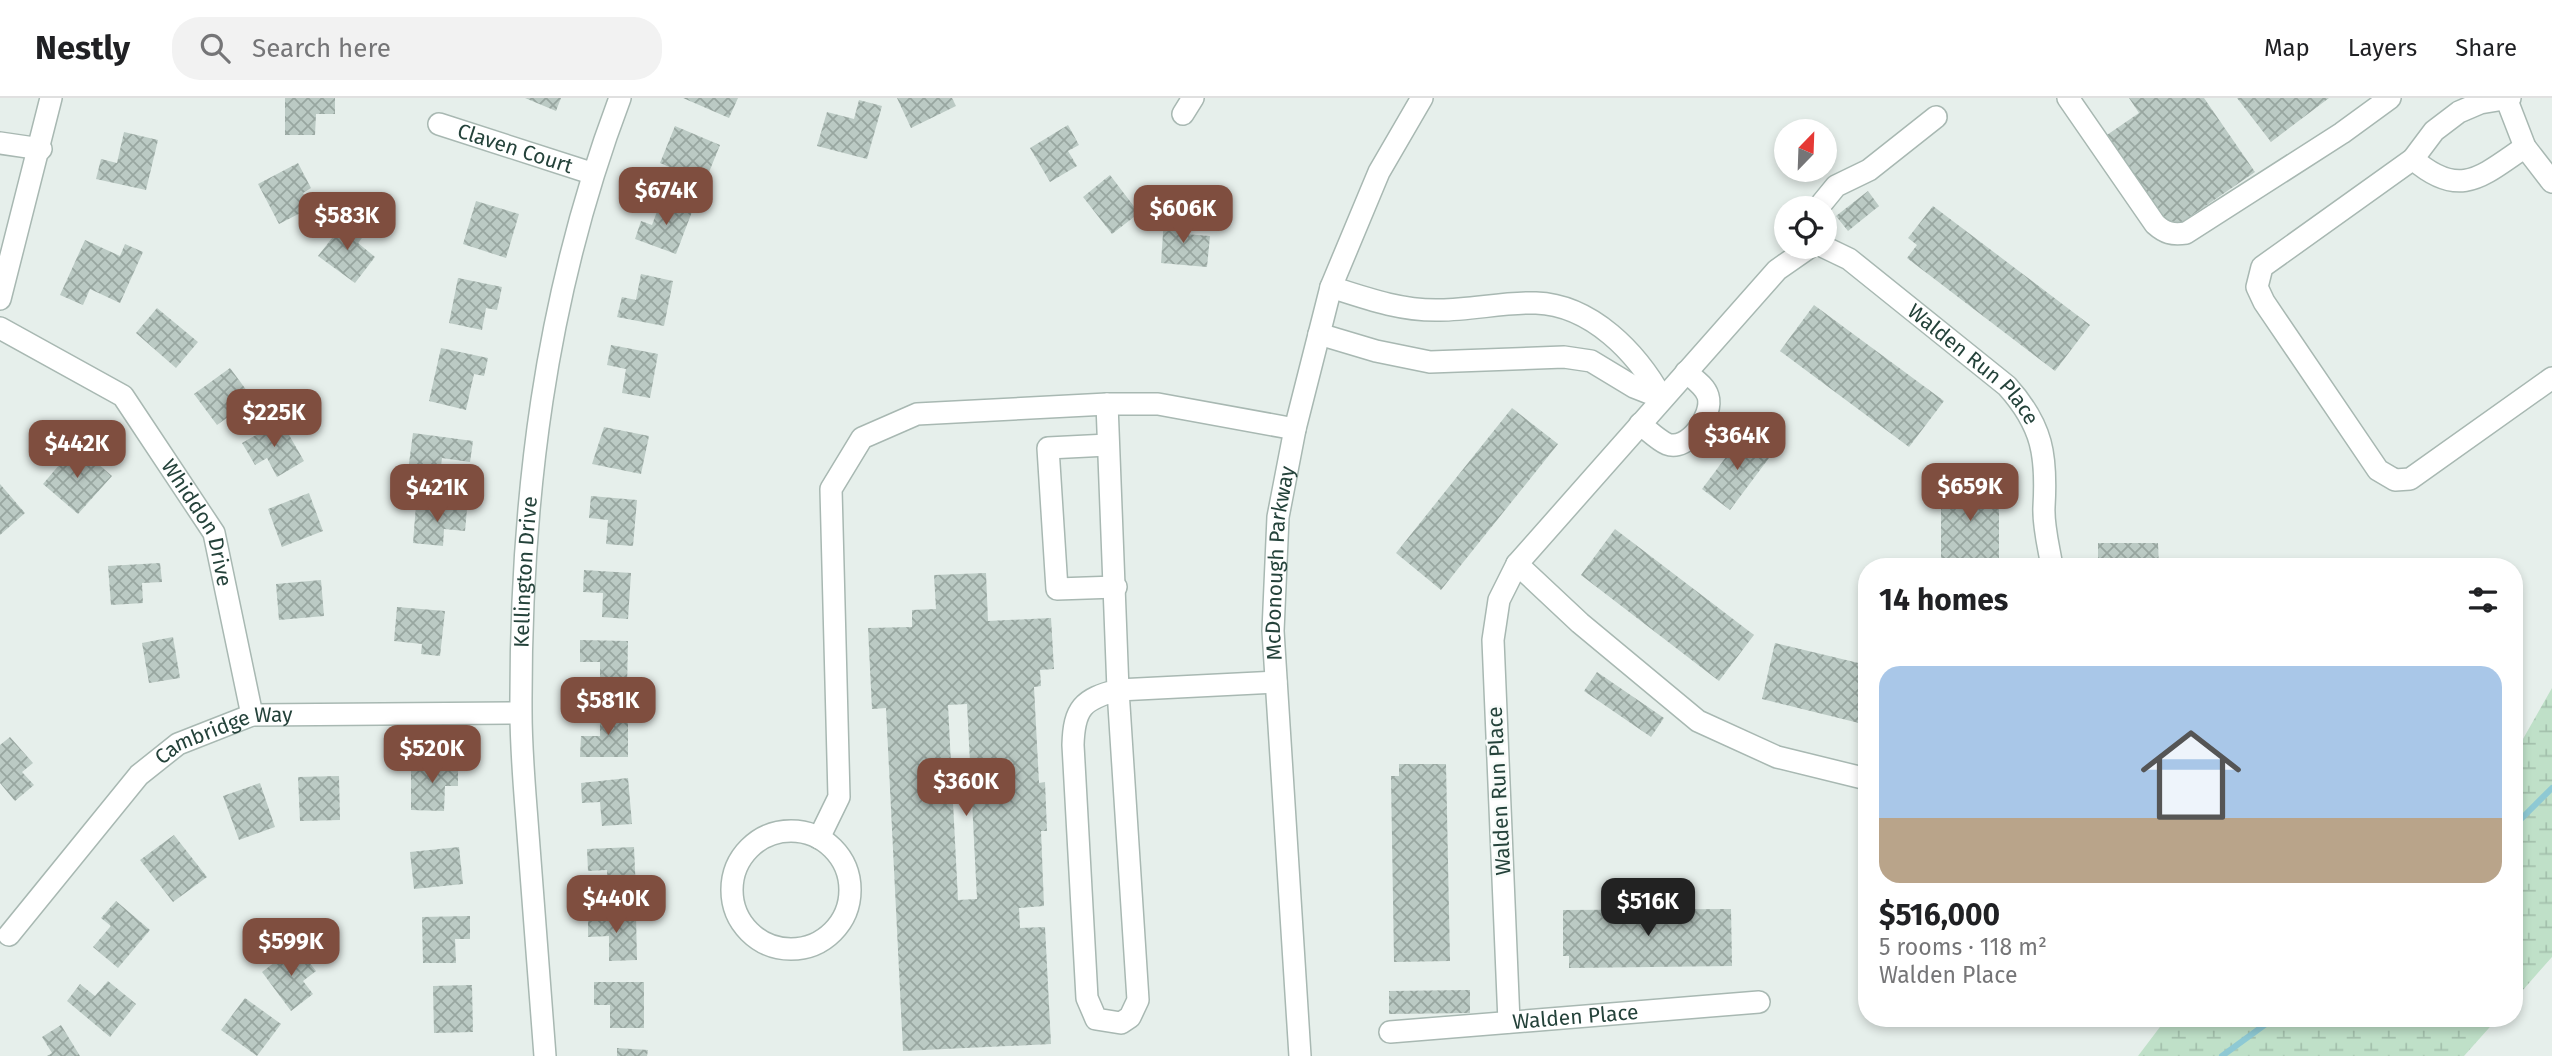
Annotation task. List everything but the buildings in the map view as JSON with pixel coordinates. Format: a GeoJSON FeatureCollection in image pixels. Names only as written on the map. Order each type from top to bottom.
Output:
{"type":"FeatureCollection","features":[{"type":"Feature","properties":{"kind":"street"},"geometry":{"type":"LineString","coordinates":[[0,299],[41,149],[51,98]]}},
{"type":"Feature","properties":{"kind":"street","name":"Kellington Drive"},"geometry":{"type":"LineString","coordinates":[[545,1056],[520,713],[526,544],[537,414],[557,307],[591,173],[620,98]]}},
{"type":"Feature","properties":{"kind":"street","name":"McDonough Parkway"},"geometry":{"type":"LineString","coordinates":[[1300,1056],[1276,682],[1273,579],[1278,517],[1295,429],[1331,288],[1379,172],[1422,98]]}},
{"type":"Feature","properties":{"kind":"street"},"geometry":{"type":"LineString","coordinates":[[2068,98],[2155,223],[2164,232],[2175,235],[2186,233],[2342,133],[2390,98]]}},
{"type":"Feature","properties":{"kind":"street"},"geometry":{"type":"LineString","coordinates":[[2552,182],[2525,147],[2507,99],[2480,103],[2459,112],[2434,131],[2413,159],[2262,267],[2257,287],[2264,302],[2378,470],[2395,480],[2410,479],[2552,378]]}},
{"type":"Feature","properties":{"kind":"street"},"geometry":{"type":"LineString","coordinates":[[1828,196],[1836,186],[1869,170],[1936,117]]}},
{"type":"Feature","properties":{"kind":"street","name":"Claven Court"},"geometry":{"type":"LineString","coordinates":[[439,124],[591,173]]}},
{"type":"Feature","properties":{"kind":"street"},"geometry":{"type":"LineString","coordinates":[[0,143],[41,149]]}},
{"type":"Feature","properties":{"kind":"street"},"geometry":{"type":"LineString","coordinates":[[2413,159],[2440,179],[2457,183],[2473,180],[2525,147]]}},
{"type":"Feature","properties":{"kind":"street","name":"Walden Run Place"},"geometry":{"type":"LineString","coordinates":[[1837,254],[1849,260],[2007,386],[2025,409],[2035,427],[2045,460],[2043,509],[2051,558]]}},
{"type":"Feature","properties":{"kind":"street","name":"Walden Run Place"},"geometry":{"type":"LineString","coordinates":[[1509,1022],[1493,640],[1499,600],[1517,564],[1777,270],[1793,259]]}},
{"type":"Feature","properties":{"kind":"street"},"geometry":{"type":"LineString","coordinates":[[1331,288],[1406,309],[1440,310],[1528,303],[1551,304],[1587,317],[1648,373],[1662,398]]}},
{"type":"Feature","properties":{"kind":"street","name":"Whiddon Drive"},"geometry":{"type":"LineString","coordinates":[[0,328],[123,396],[214,533],[252,715]]}},
{"type":"Feature","properties":{"kind":"street"},"geometry":{"type":"LineString","coordinates":[[1319,334],[1417,360],[1564,357],[1605,367],[1634,387],[1662,398]]}},
{"type":"Feature","properties":{"kind":"street"},"geometry":{"type":"LineString","coordinates":[[1605,367],[1620,345]]}},
{"type":"Feature","properties":{"kind":"street"},"geometry":{"type":"LineString","coordinates":[[1640,424],[1667,444],[1681,444],[1699,429],[1709,411],[1709,398],[1705,388],[1686,372]]}},
{"type":"Feature","properties":{"kind":"street"},"geometry":{"type":"LineString","coordinates":[[820,838],[839,797],[831,489],[862,438],[917,414],[1107,404],[1158,404],[1295,429]]}},
{"type":"Feature","properties":{"kind":"street"},"geometry":{"type":"LineString","coordinates":[[1107,404],[1118,690],[1138,1000],[1130,1017],[1121,1024],[1096,1019],[1087,998],[1073,745],[1073,729],[1084,704],[1095,696],[1118,690],[1276,682]]}},
{"type":"Feature","properties":{"kind":"street"},"geometry":{"type":"LineString","coordinates":[[1108,445],[1048,448],[1057,589],[1116,587]]}},
{"type":"Feature","properties":{"kind":"street"},"geometry":{"type":"LineString","coordinates":[[1517,564],[1580,623],[1698,721],[1777,757],[1858,777]]}},
{"type":"Feature","properties":{"kind":"street","name":"Cambridge Way"},"geometry":{"type":"LineString","coordinates":[[9,935],[139,775],[178,744],[252,715],[520,713]]}},
{"type":"Feature","properties":{"kind":"street"},"geometry":{"type":"LineString","coordinates":[[794,830],[820,838],[842,859],[850,876],[851,896],[846,914],[828,936],[801,948],[781,948],[762,942],[747,929],[736,912],[732,892],[734,873],[743,855],[757,841],[775,832],[794,830]]}},
{"type":"Feature","properties":{"kind":"street","name":"Walden Place"},"geometry":{"type":"LineString","coordinates":[[1390,1032],[1759,1002]]}},
{"type":"Feature","properties":{"kind":"green space"},"geometry":{"type":"Polygon","coordinates":[[[2552,688],[2552,957],[2523,990],[2523,739],[2552,688]]]}},
{"type":"Feature","properties":{"kind":"green space"},"geometry":{"type":"Polygon","coordinates":[[[2160,1027],[2490,1027],[2464,1056],[2138,1056],[2160,1027]]]}},
{"type":"Feature","properties":{"kind":"waterway"},"geometry":{"type":"LineString","coordinates":[[2523,817],[2552,788]]}},
{"type":"Feature","properties":{"kind":"waterway"},"geometry":{"type":"LineString","coordinates":[[2222,1056],[2262,1027]]}}]}
